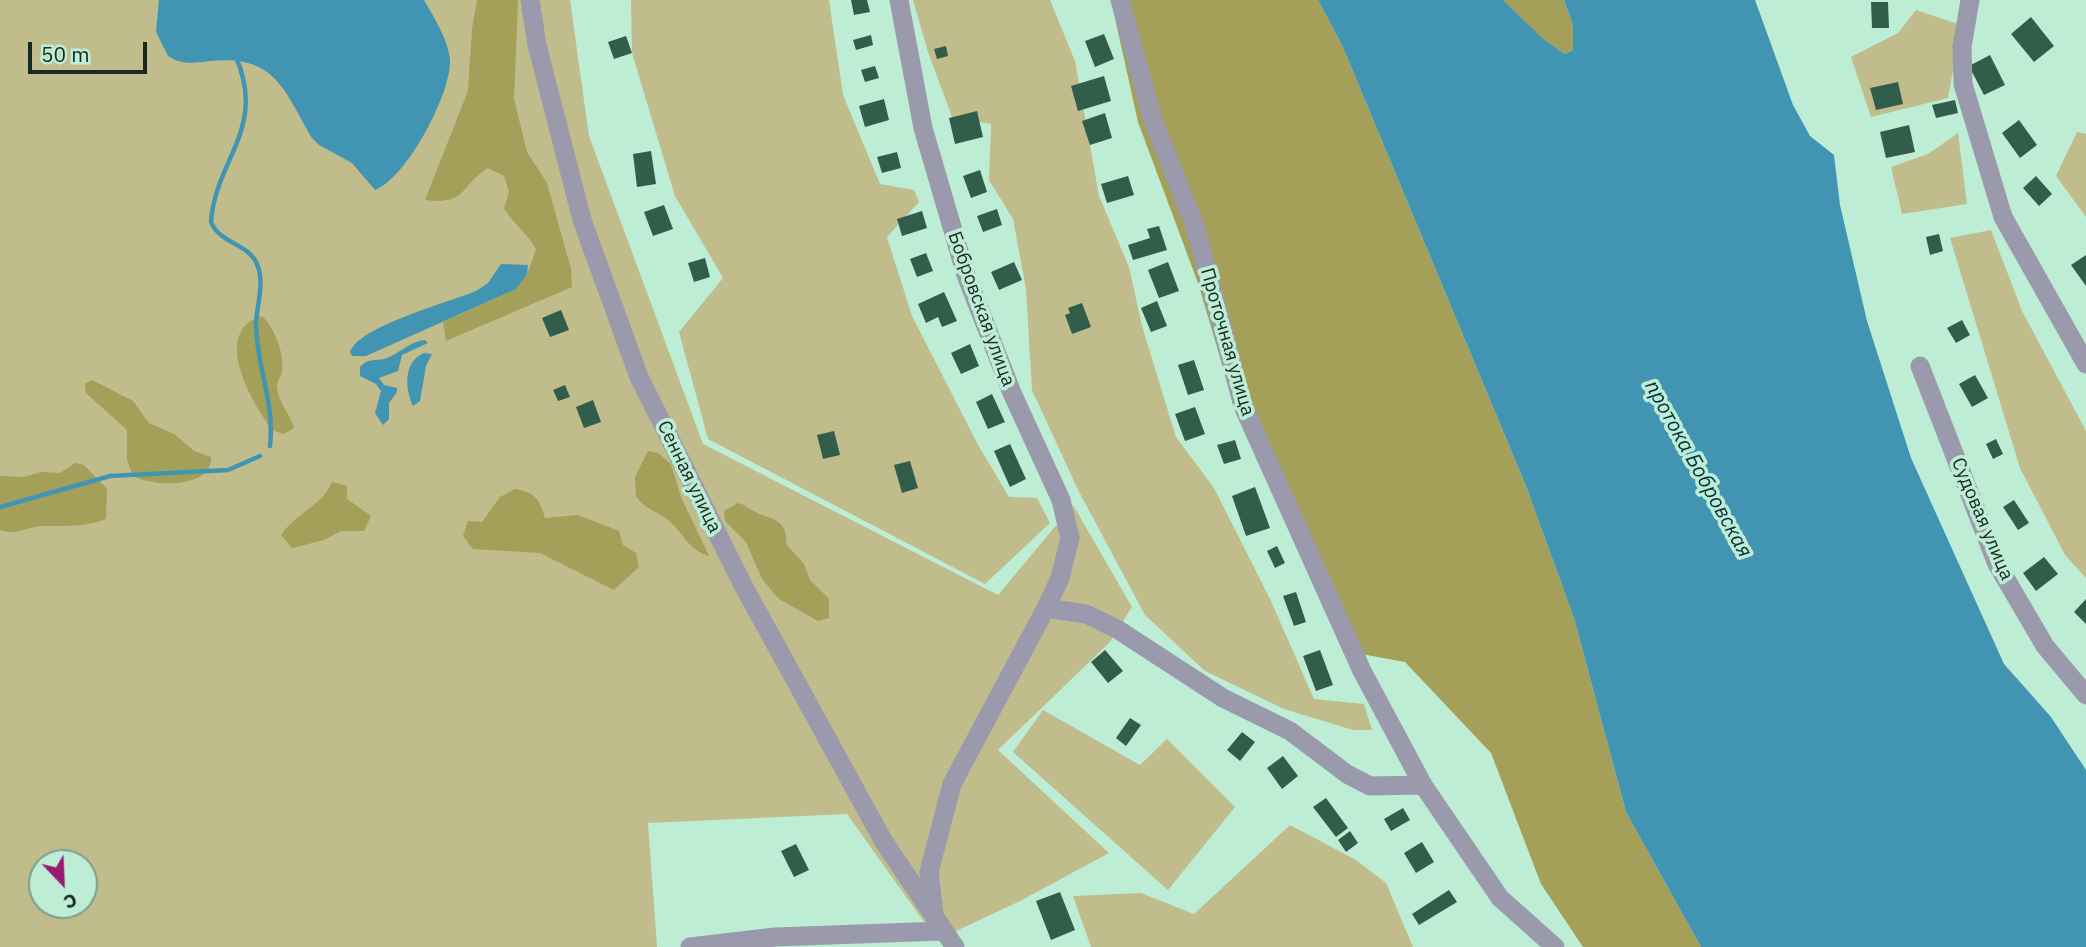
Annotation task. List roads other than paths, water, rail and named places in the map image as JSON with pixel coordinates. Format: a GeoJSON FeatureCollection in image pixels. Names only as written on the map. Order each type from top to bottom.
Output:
{"type":"FeatureCollection","features":[{"type":"Feature","properties":{"kind":"street","name":"Сенная улица"},"geometry":{"type":"LineString","coordinates":[[530,0],[537,45],[582,220],[639,377],[744,587],[884,842],[944,932]]}},
{"type":"Feature","properties":{"kind":"street","name":"Бобровская улица"},"geometry":{"type":"LineString","coordinates":[[898,0],[923,128],[966,275],[1012,393],[1061,500],[1070,538],[1060,578],[1046,608],[952,784],[929,872],[944,932]]}},
{"type":"Feature","properties":{"kind":"street","name":"Проточная улица"},"geometry":{"type":"LineString","coordinates":[[1120,0],[1153,120],[1195,226],[1243,406],[1362,671],[1423,785]]}},
{"type":"Feature","properties":{"kind":"street"},"geometry":{"type":"LineString","coordinates":[[1970,0],[1962,47],[1964,84],[2003,217],[2086,364]]}},
{"type":"Feature","properties":{"kind":"street","name":"Судовая улица"},"geometry":{"type":"LineString","coordinates":[[1920,366],[1997,564],[2045,646],[2086,695]]}},
{"type":"Feature","properties":{"kind":"street"},"geometry":{"type":"LineString","coordinates":[[1046,608],[1086,614],[1126,634],[1223,698],[1290,731],[1347,774],[1370,786],[1423,785],[1500,898],[1555,947]]}},
{"type":"Feature","properties":{"kind":"street"},"geometry":{"type":"LineString","coordinates":[[690,947],[775,937],[944,932]]}},
{"type":"Feature","properties":{"kind":"water"},"geometry":{"type":"Polygon","coordinates":[[[159,0],[424,0],[449,52],[449,74],[435,112],[413,153],[387,183],[375,190],[352,163],[319,145],[312,138],[284,90],[263,70],[249,63],[188,63],[168,56],[156,32],[159,0]]]}},
{"type":"Feature","properties":{"kind":"water","name":"протока Бобровская"},"geometry":{"type":"Polygon","coordinates":[[[1318,0],[1503,0],[1543,39],[1565,54],[1573,50],[1573,25],[1564,0],[1755,0],[1793,105],[1810,136],[1834,155],[1840,205],[1867,321],[1911,458],[2004,664],[2051,717],[2086,770],[2086,947],[1701,947],[1626,812],[1574,618],[1526,486],[1342,45],[1318,0]]]}},
{"type":"Feature","properties":{"kind":"water"},"geometry":{"type":"Polygon","coordinates":[[[501,264],[528,265],[527,274],[516,289],[366,356],[352,356],[350,352],[357,342],[370,333],[407,316],[476,291],[488,283],[501,264]]]}},
{"type":"Feature","properties":{"kind":"water"},"geometry":{"type":"Polygon","coordinates":[[[425,340],[428,343],[402,355],[398,371],[379,378],[384,385],[397,388],[389,403],[389,419],[383,425],[375,413],[381,391],[376,384],[360,376],[360,367],[366,362],[387,358],[425,340]]]}},
{"type":"Feature","properties":{"kind":"water"},"geometry":{"type":"Polygon","coordinates":[[[424,353],[432,354],[426,366],[420,401],[413,406],[407,384],[409,369],[417,357],[424,353]]]}},
{"type":"Feature","properties":{"kind":"waterway"},"geometry":{"type":"LineString","coordinates":[[236,57],[244,82],[246,104],[243,124],[214,200],[211,222],[221,235],[253,257],[259,271],[257,339],[270,414],[270,446]]}},
{"type":"Feature","properties":{"kind":"waterway"},"geometry":{"type":"LineString","coordinates":[[0,507],[110,476],[228,470],[260,456]]}}]}
